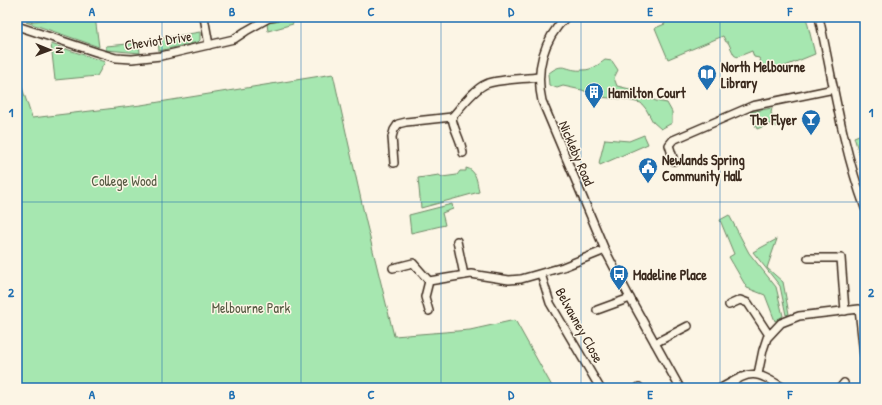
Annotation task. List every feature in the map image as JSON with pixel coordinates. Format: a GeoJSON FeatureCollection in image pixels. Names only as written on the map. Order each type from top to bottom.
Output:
{"type":"FeatureCollection","features":[{"type":"Feature","properties":{"kind":"street"},"geometry":{"type":"LineString","coordinates":[[204,17],[209,45]]}},
{"type":"Feature","properties":{"kind":"street","name":"Cheviot Drive"},"geometry":{"type":"LineString","coordinates":[[17,26],[116,58],[132,59],[161,56],[234,39],[269,18],[276,17]]}},
{"type":"Feature","properties":{"kind":"street","name":"Nickleby Road"},"geometry":{"type":"LineString","coordinates":[[566,17],[548,41],[541,62],[539,77],[540,94],[545,112],[605,250],[680,388]]}},
{"type":"Feature","properties":{"kind":"street"},"geometry":{"type":"LineString","coordinates":[[819,17],[844,139],[852,172],[865,208]]}},
{"type":"Feature","properties":{"kind":"street"},"geometry":{"type":"LineString","coordinates":[[394,163],[392,137],[398,124],[452,117],[471,96],[486,84],[539,77]]}},
{"type":"Feature","properties":{"kind":"street"},"geometry":{"type":"LineString","coordinates":[[674,161],[669,145],[673,140],[752,106],[834,89]]}},
{"type":"Feature","properties":{"kind":"street"},"geometry":{"type":"LineString","coordinates":[[452,117],[452,122],[462,144],[463,153]]}},
{"type":"Feature","properties":{"kind":"street"},"geometry":{"type":"LineString","coordinates":[[457,241],[464,275]]}},
{"type":"Feature","properties":{"kind":"street"},"geometry":{"type":"LineString","coordinates":[[429,281],[464,275],[477,275],[509,280],[541,274],[576,263],[605,250]]}},
{"type":"Feature","properties":{"kind":"street"},"geometry":{"type":"LineString","coordinates":[[808,258],[841,258],[845,311]]}},
{"type":"Feature","properties":{"kind":"street"},"geometry":{"type":"LineString","coordinates":[[393,268],[413,263],[429,281]]}},
{"type":"Feature","properties":{"kind":"street","name":"Belvawney Close"},"geometry":{"type":"LineString","coordinates":[[541,274],[550,303],[600,388]]}},
{"type":"Feature","properties":{"kind":"street"},"geometry":{"type":"LineString","coordinates":[[429,281],[425,297],[429,311]]}},
{"type":"Feature","properties":{"kind":"street"},"geometry":{"type":"LineString","coordinates":[[597,310],[630,298]]}},
{"type":"Feature","properties":{"kind":"street"},"geometry":{"type":"LineString","coordinates":[[729,305],[740,300],[748,303],[769,335]]}},
{"type":"Feature","properties":{"kind":"street"},"geometry":{"type":"LineString","coordinates":[[758,374],[763,350],[769,335],[781,323],[793,318],[859,309],[864,355]]}},
{"type":"Feature","properties":{"kind":"street"},"geometry":{"type":"LineString","coordinates":[[655,344],[688,326]]}},
{"type":"Feature","properties":{"kind":"street"},"geometry":{"type":"LineString","coordinates":[[721,388],[744,376],[758,374],[784,388]]}},
{"type":"Feature","properties":{"kind":"green space"},"geometry":{"type":"Polygon","coordinates":[[[68,17],[95,17],[99,47],[26,22],[68,17]]]}},
{"type":"Feature","properties":{"kind":"green space"},"geometry":{"type":"Polygon","coordinates":[[[663,17],[806,17],[815,54],[778,69],[768,71],[767,68],[764,69],[759,58],[754,57],[752,51],[737,57],[734,55],[728,42],[726,42],[723,36],[668,59],[655,28],[665,24],[663,17]]]}},
{"type":"Feature","properties":{"kind":"green space"},"geometry":{"type":"Polygon","coordinates":[[[292,18],[293,24],[268,31],[267,24],[269,22],[292,18]]]}},
{"type":"Feature","properties":{"kind":"green space"},"geometry":{"type":"Polygon","coordinates":[[[200,32],[200,40],[198,42],[159,51],[158,39],[200,32]]]}},
{"type":"Feature","properties":{"kind":"green space"},"geometry":{"type":"Polygon","coordinates":[[[139,43],[140,53],[106,50],[106,46],[139,43]]]}},
{"type":"Feature","properties":{"kind":"green space"},"geometry":{"type":"Polygon","coordinates":[[[51,44],[105,62],[97,76],[55,80],[51,44]]]}},
{"type":"Feature","properties":{"kind":"green space"},"geometry":{"type":"Polygon","coordinates":[[[605,60],[612,61],[618,70],[614,78],[617,86],[630,89],[656,101],[667,103],[672,112],[672,123],[661,129],[653,122],[641,103],[622,99],[599,97],[582,90],[563,86],[557,88],[549,85],[548,74],[553,70],[562,67],[573,70],[586,70],[595,67],[605,60]]]}},
{"type":"Feature","properties":{"kind":"green space"},"geometry":{"type":"Polygon","coordinates":[[[17,72],[32,118],[141,105],[333,74],[366,222],[394,336],[470,330],[515,320],[553,388],[17,388],[17,72]]]}},
{"type":"Feature","properties":{"kind":"green space"},"geometry":{"type":"Polygon","coordinates":[[[772,108],[771,113],[778,126],[774,126],[772,123],[757,129],[750,112],[772,108]]]}},
{"type":"Feature","properties":{"kind":"green space"},"geometry":{"type":"Polygon","coordinates":[[[644,135],[648,144],[600,165],[599,163],[605,139],[629,141],[644,135]]]}},
{"type":"Feature","properties":{"kind":"green space"},"geometry":{"type":"Polygon","coordinates":[[[859,135],[865,137],[865,173],[854,137],[859,135]]]}},
{"type":"Feature","properties":{"kind":"green space"},"geometry":{"type":"Polygon","coordinates":[[[466,168],[470,169],[474,174],[479,192],[421,208],[418,178],[439,175],[442,177],[457,175],[460,171],[466,171],[466,168]]]}},
{"type":"Feature","properties":{"kind":"green space"},"geometry":{"type":"Polygon","coordinates":[[[452,204],[453,209],[442,213],[445,225],[411,233],[409,215],[452,204]]]}},
{"type":"Feature","properties":{"kind":"green space"},"geometry":{"type":"Polygon","coordinates":[[[729,215],[749,253],[776,287],[783,316],[775,321],[765,295],[747,288],[729,257],[734,254],[720,220],[729,215]]]}},
{"type":"Feature","properties":{"kind":"green space"},"geometry":{"type":"Polygon","coordinates":[[[777,239],[767,268],[783,282],[789,314],[786,315],[780,286],[753,252],[777,239]]]}},
{"type":"Feature","properties":{"kind":"place","name":"North Melbourne Library"},"geometry":{"type":"Point","coordinates":[707,91]}},
{"type":"Feature","properties":{"kind":"place","name":"Hamilton Court"},"geometry":{"type":"Point","coordinates":[594,109]}},
{"type":"Feature","properties":{"kind":"place","name":"The Flyer"},"geometry":{"type":"Point","coordinates":[811,136]}},
{"type":"Feature","properties":{"kind":"place","name":"Newlands Spring Community Hall"},"geometry":{"type":"Point","coordinates":[648,184]}},
{"type":"Feature","properties":{"kind":"place","name":"Madeline Place"},"geometry":{"type":"Point","coordinates":[619,291]}},
{"type":"Feature","properties":{"kind":"park label","name":"College Wood"},"geometry":{"type":"Point","coordinates":[124,180]}},
{"type":"Feature","properties":{"kind":"park label","name":"Melbourne Park"},"geometry":{"type":"Point","coordinates":[251,307]}}]}
